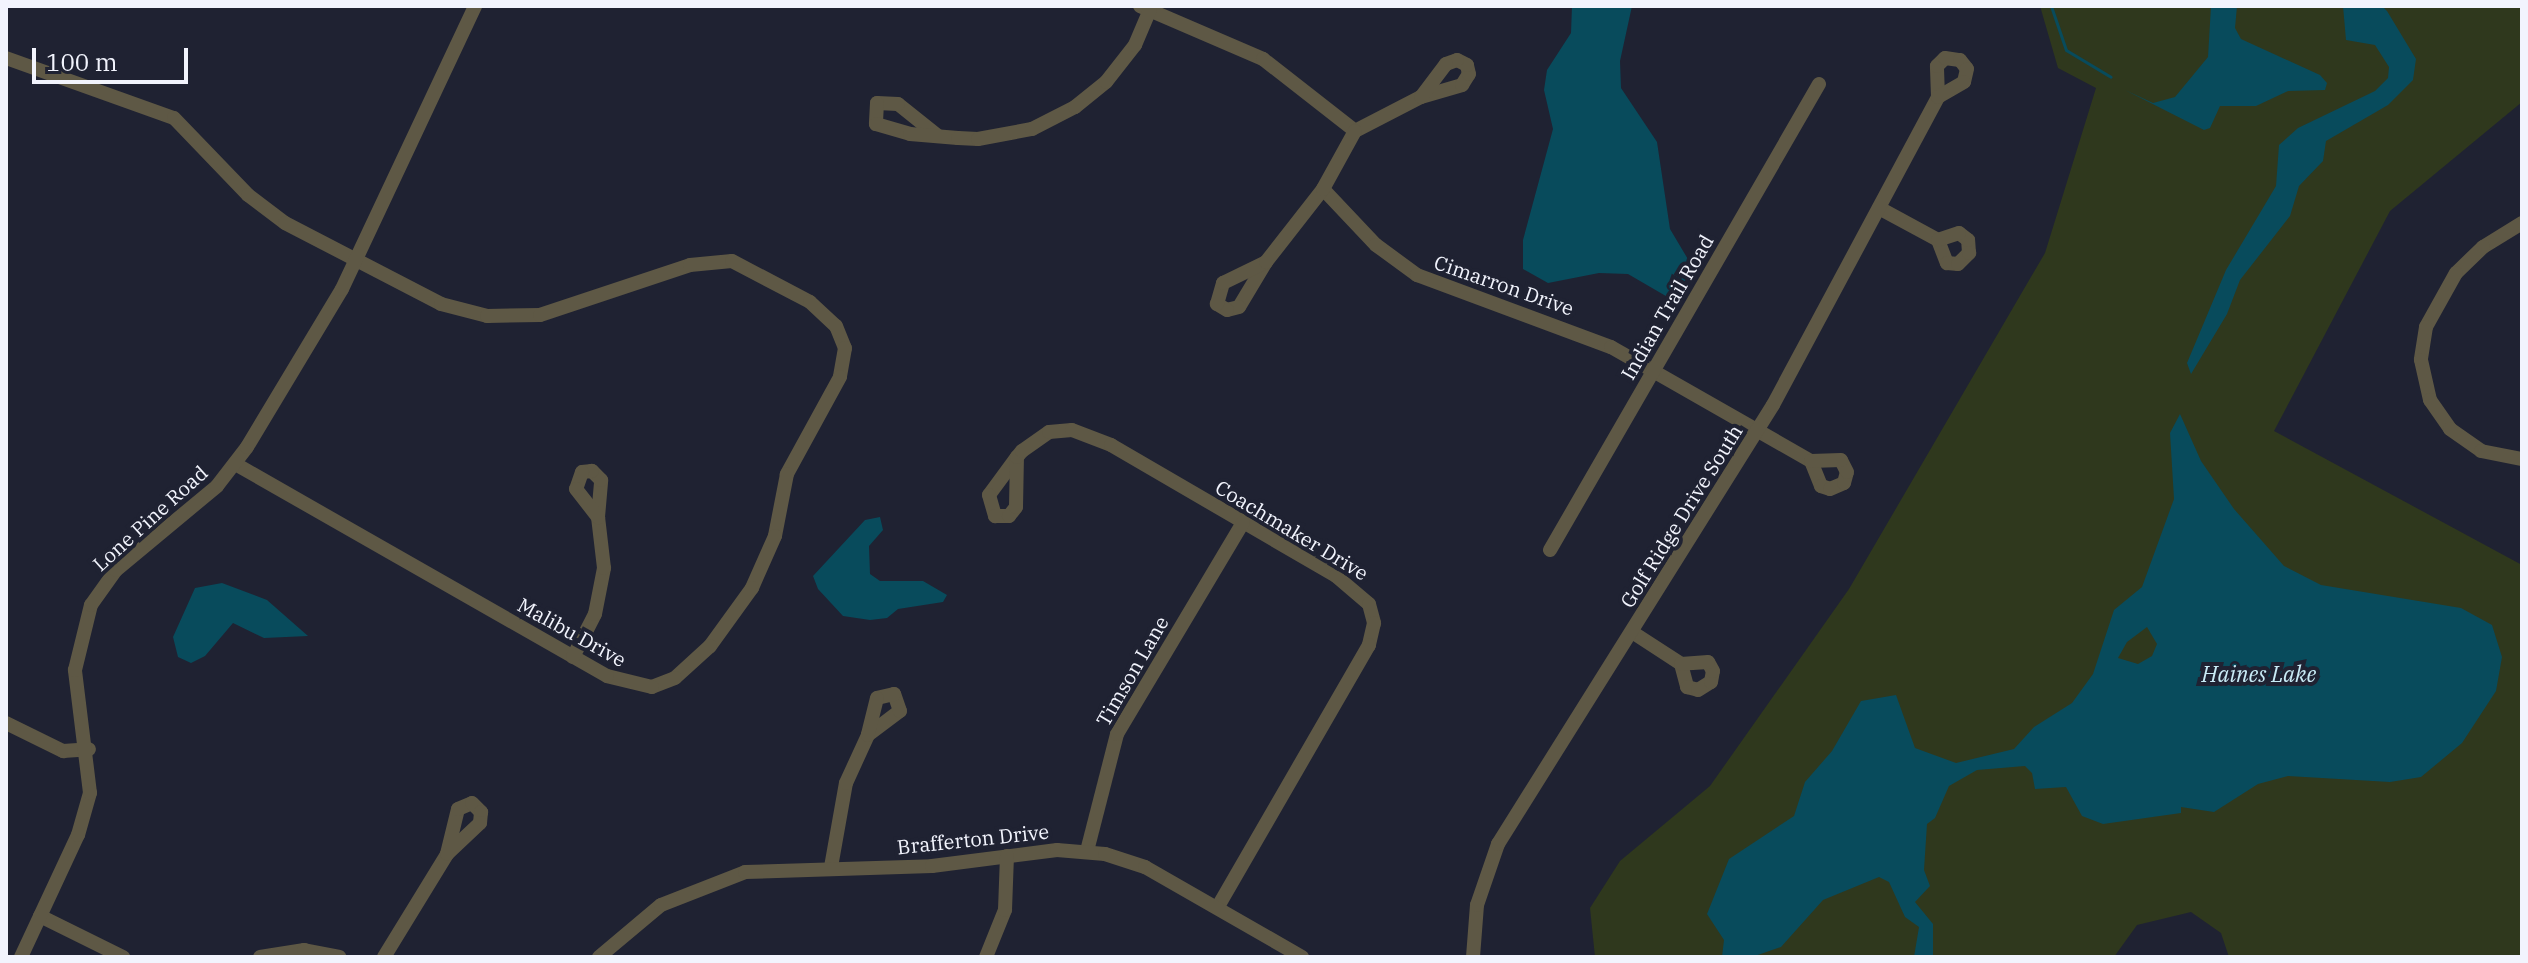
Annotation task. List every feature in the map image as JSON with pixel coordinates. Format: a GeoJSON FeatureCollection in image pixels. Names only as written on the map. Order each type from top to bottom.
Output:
{"type":"FeatureCollection","features":[{"type":"Feature","properties":{"kind":"street","name":"Lone Pine Road"},"geometry":{"type":"LineString","coordinates":[[21,957],[87,811],[89,749],[75,670],[91,605],[116,570],[207,495],[236,464],[356,262],[475,6]]}},
{"type":"Feature","properties":{"kind":"street"},"geometry":{"type":"LineString","coordinates":[[938,136],[1005,136],[1075,107],[1127,58],[1145,8],[1168,11],[1263,59],[1355,131]]}},
{"type":"Feature","properties":{"kind":"street","name":"Malibu Drive"},"geometry":{"type":"LineString","coordinates":[[6,58],[174,118],[258,204],[356,262],[441,304],[513,317],[572,307],[702,262],[732,261],[799,294],[840,333],[846,357],[840,377],[787,474],[775,536],[760,572],[722,632],[682,672],[652,687],[626,685],[573,657],[236,464]]}},
{"type":"Feature","properties":{"kind":"street","name":"Indian Trail Road"},"geometry":{"type":"LineString","coordinates":[[1550,550],[1819,84]]}},
{"type":"Feature","properties":{"kind":"street"},"geometry":{"type":"LineString","coordinates":[[1266,262],[1323,189],[1355,131],[1421,97]]}},
{"type":"Feature","properties":{"kind":"street","name":"Golf Ridge Drive South"},"geometry":{"type":"LineString","coordinates":[[1473,957],[1477,905],[1493,854],[1757,431],[1938,97]]}},
{"type":"Feature","properties":{"kind":"street","name":"Cimarron Drive"},"geometry":{"type":"LineString","coordinates":[[1323,189],[1376,245],[1417,275],[1585,335],[1654,370],[1811,461]]}},
{"type":"Feature","properties":{"kind":"street"},"geometry":{"type":"LineString","coordinates":[[1879,208],[1938,240]]}},
{"type":"Feature","properties":{"kind":"street"},"geometry":{"type":"LineString","coordinates":[[2522,223],[2483,247],[2456,273],[2426,327],[2421,360],[2430,400],[2450,429],[2481,451],[2522,459]]}},
{"type":"Feature","properties":{"kind":"street","name":"Coachmaker Drive"},"geometry":{"type":"LineString","coordinates":[[1017,457],[1049,432],[1084,433],[1356,590],[1369,604],[1374,623],[1364,655],[1218,907]]}},
{"type":"Feature","properties":{"kind":"street"},"geometry":{"type":"LineString","coordinates":[[573,657],[590,627],[602,583],[598,517]]}},
{"type":"Feature","properties":{"kind":"street","name":"Timson Lane"},"geometry":{"type":"LineString","coordinates":[[1087,851],[1117,734],[1243,523]]}},
{"type":"Feature","properties":{"kind":"street"},"geometry":{"type":"LineString","coordinates":[[1632,632],[1681,664]]}},
{"type":"Feature","properties":{"kind":"street"},"geometry":{"type":"LineString","coordinates":[[6,723],[63,751],[89,749]]}},
{"type":"Feature","properties":{"kind":"street"},"geometry":{"type":"LineString","coordinates":[[831,867],[839,805],[868,735]]}},
{"type":"Feature","properties":{"kind":"street","name":"Brafferton Drive"},"geometry":{"type":"LineString","coordinates":[[599,957],[644,917],[702,885],[761,870],[932,866],[1007,856],[1087,851],[1145,867],[1302,957]]}},
{"type":"Feature","properties":{"kind":"street"},"geometry":{"type":"LineString","coordinates":[[384,957],[447,854]]}},
{"type":"Feature","properties":{"kind":"street"},"geometry":{"type":"LineString","coordinates":[[986,957],[1005,910],[1007,856]]}},
{"type":"Feature","properties":{"kind":"street"},"geometry":{"type":"LineString","coordinates":[[40,916],[123,957]]}},
{"type":"Feature","properties":{"kind":"street"},"geometry":{"type":"LineString","coordinates":[[260,957],[304,950],[339,957]]}},
{"type":"Feature","properties":{"kind":"green space"},"geometry":{"type":"Polygon","coordinates":[[[2040,6],[2522,6],[2522,102],[2390,211],[2274,431],[2522,565],[2522,957],[2229,957],[2221,933],[2191,912],[2137,925],[2114,957],[1595,957],[1590,908],[1620,861],[1710,786],[1849,589],[2045,253],[2096,88],[2058,68],[2040,6]]]}},
{"type":"Feature","properties":{"kind":"water"},"geometry":{"type":"Polygon","coordinates":[[[1572,6],[1632,6],[1620,61],[1621,88],[1657,142],[1670,229],[1692,266],[1688,285],[1671,299],[1628,274],[1599,273],[1548,283],[1523,269],[1523,240],[1553,129],[1544,90],[1547,70],[1571,33],[1572,6]]]}},
{"type":"Feature","properties":{"kind":"water"},"geometry":{"type":"Polygon","coordinates":[[[2211,6],[2237,6],[2235,28],[2241,39],[2320,75],[2327,83],[2325,90],[2288,91],[2256,106],[2220,106],[2210,128],[2204,130],[2125,90],[2153,103],[2175,97],[2208,57],[2211,6]]]}},
{"type":"Feature","properties":{"kind":"water"},"geometry":{"type":"Polygon","coordinates":[[[2343,6],[2382,6],[2387,11],[2416,59],[2413,80],[2388,105],[2326,141],[2323,161],[2299,186],[2290,216],[2240,280],[2227,314],[2191,374],[2187,363],[2226,270],[2276,186],[2279,145],[2298,128],[2375,91],[2388,78],[2389,67],[2375,45],[2346,40],[2343,6]]]}},
{"type":"Feature","properties":{"kind":"water","name":"Haines Lake"},"geometry":{"type":"Polygon","coordinates":[[[2180,414],[2201,461],[2234,509],[2284,566],[2321,585],[2461,608],[2492,625],[2502,657],[2496,691],[2462,743],[2421,777],[2390,782],[2288,776],[2258,784],[2214,812],[2181,807],[2181,813],[2103,824],[2082,816],[2066,787],[2035,789],[2032,773],[2025,766],[1977,770],[1949,786],[1935,818],[1927,824],[1924,870],[1930,886],[1915,902],[1933,924],[1933,957],[1914,957],[1919,927],[1905,917],[1889,882],[1879,877],[1823,900],[1781,947],[1752,957],[1722,957],[1724,940],[1707,914],[1729,859],[1794,816],[1805,782],[1832,751],[1861,701],[1896,695],[1915,748],[1956,763],[2014,749],[2034,727],[2072,703],[2093,674],[2114,610],[2142,587],[2174,499],[2170,433],[2180,414]],[[2147,627],[2127,642],[2118,658],[2138,664],[2152,656],[2157,644],[2147,627]]]}},
{"type":"Feature","properties":{"kind":"water"},"geometry":{"type":"Polygon","coordinates":[[[880,517],[883,530],[869,546],[870,574],[880,581],[923,581],[947,595],[943,602],[898,609],[887,618],[870,620],[843,616],[818,589],[813,576],[865,520],[880,517]]]}},
{"type":"Feature","properties":{"kind":"water"},"geometry":{"type":"Polygon","coordinates":[[[222,583],[267,600],[308,636],[264,638],[233,623],[205,656],[191,663],[178,657],[173,637],[195,588],[222,583]]]}},
{"type":"Feature","properties":{"kind":"waterway"},"geometry":{"type":"LineString","coordinates":[[2051,6],[2066,50],[2111,77]]}}]}
